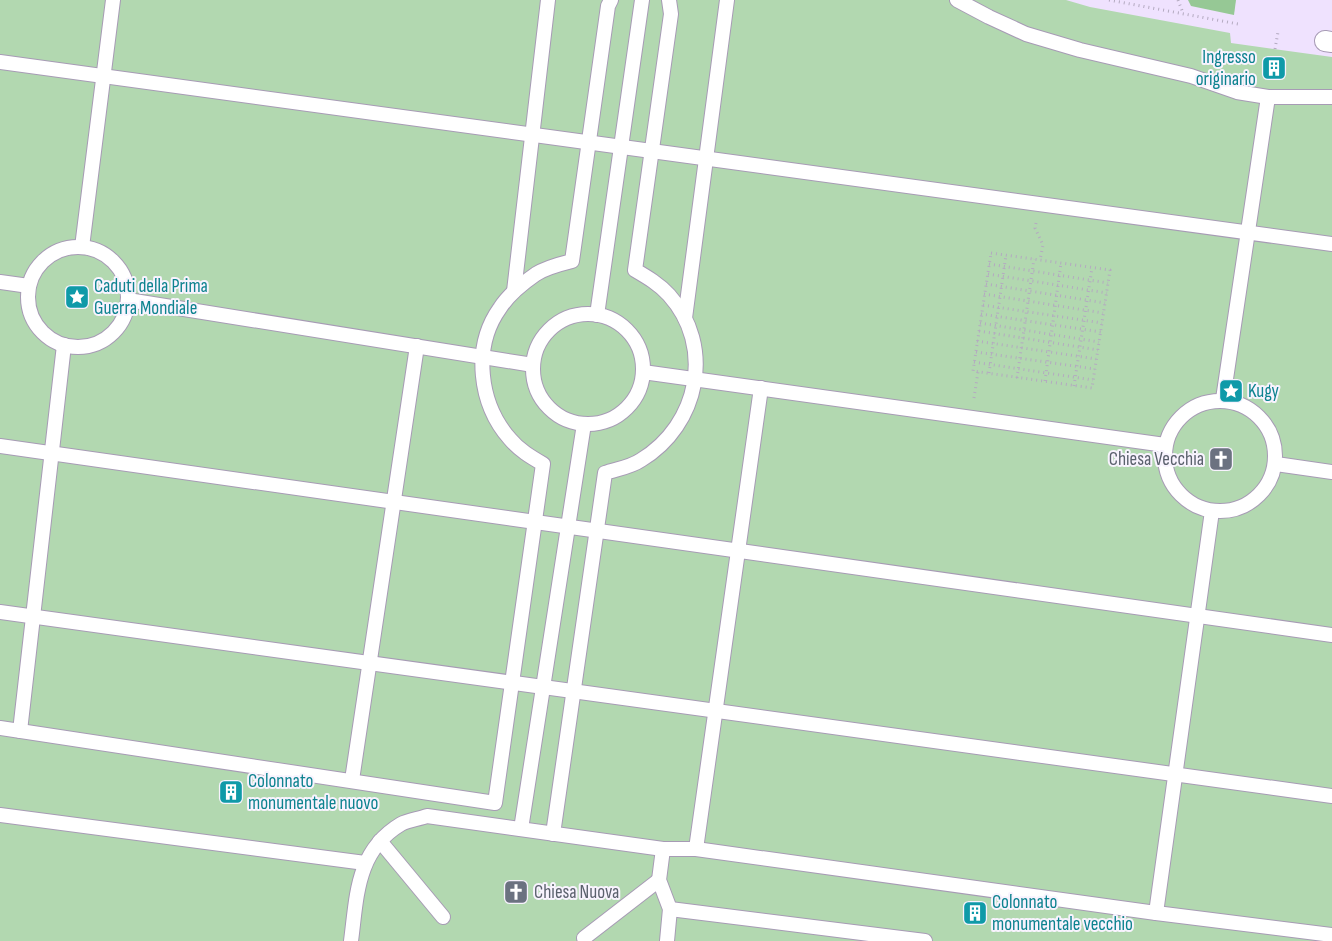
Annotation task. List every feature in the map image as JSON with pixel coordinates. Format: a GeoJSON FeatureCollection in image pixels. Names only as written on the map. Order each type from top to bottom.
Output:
{"type":"FeatureCollection","features":[{"type":"Feature","properties":{"kind":"lane"},"geometry":{"type":"LineString","coordinates":[[82,247],[113,0]]}},
{"type":"Feature","properties":{"kind":"lane"},"geometry":{"type":"LineString","coordinates":[[514,291],[548,0]]}},
{"type":"Feature","properties":{"kind":"lane"},"geometry":{"type":"LineString","coordinates":[[0,728],[495,803],[543,464],[528,456],[510,440],[496,420],[485,393],[482,357],[489,328],[499,308],[514,291],[538,273],[556,265],[572,261],[608,6],[611,0]]}},
{"type":"Feature","properties":{"kind":"lane"},"geometry":{"type":"LineString","coordinates":[[597,315],[642,0]]}},
{"type":"Feature","properties":{"kind":"lane"},"geometry":{"type":"LineString","coordinates":[[553,834],[605,473],[640,462],[659,448],[676,430],[689,404],[696,379],[695,347],[685,318],[669,295],[655,282],[635,270],[672,14],[669,0]]}},
{"type":"Feature","properties":{"kind":"lane"},"geometry":{"type":"LineString","coordinates":[[685,318],[727,0]]}},
{"type":"Feature","properties":{"kind":"lane"},"geometry":{"type":"LineString","coordinates":[[957,0],[1026,34],[1063,45],[1191,76],[1238,92],[1268,97],[1332,97]]}},
{"type":"Feature","properties":{"kind":"lane"},"geometry":{"type":"LineString","coordinates":[[0,62],[1332,244]]}},
{"type":"Feature","properties":{"kind":"lane"},"geometry":{"type":"LineString","coordinates":[[1223,399],[1268,97]]}},
{"type":"Feature","properties":{"kind":"lane"},"geometry":{"type":"LineString","coordinates":[[82,247],[94,249],[112,260],[126,283],[128,300],[123,318],[106,338],[89,345],[64,345],[47,336],[37,325],[30,309],[28,298],[29,286],[36,269],[48,257],[66,248],[82,247]]}},
{"type":"Feature","properties":{"kind":"lane"},"geometry":{"type":"LineString","coordinates":[[0,282],[29,286]]}},
{"type":"Feature","properties":{"kind":"lane"},"geometry":{"type":"LineString","coordinates":[[128,300],[533,365]]}},
{"type":"Feature","properties":{"kind":"lane"},"geometry":{"type":"LineString","coordinates":[[597,315],[616,322],[632,336],[640,353],[643,372],[634,399],[626,409],[612,419],[599,423],[584,424],[562,418],[543,402],[535,385],[533,365],[536,350],[546,333],[559,322],[573,316],[597,315]]}},
{"type":"Feature","properties":{"kind":"lane"},"geometry":{"type":"LineString","coordinates":[[20,731],[64,345]]}},
{"type":"Feature","properties":{"kind":"lane"},"geometry":{"type":"LineString","coordinates":[[352,780],[417,346]]}},
{"type":"Feature","properties":{"kind":"lane"},"geometry":{"type":"LineString","coordinates":[[643,372],[1165,445]]}},
{"type":"Feature","properties":{"kind":"lane"},"geometry":{"type":"LineString","coordinates":[[696,849],[761,388]]}},
{"type":"Feature","properties":{"kind":"lane"},"geometry":{"type":"LineString","coordinates":[[1223,399],[1238,402],[1261,417],[1274,440],[1276,464],[1264,490],[1247,505],[1230,511],[1212,511],[1189,503],[1174,488],[1165,468],[1165,445],[1171,428],[1185,412],[1202,402],[1223,399]]}},
{"type":"Feature","properties":{"kind":"lane"},"geometry":{"type":"LineString","coordinates":[[521,829],[584,424]]}},
{"type":"Feature","properties":{"kind":"lane"},"geometry":{"type":"LineString","coordinates":[[0,446],[1332,635]]}},
{"type":"Feature","properties":{"kind":"lane"},"geometry":{"type":"LineString","coordinates":[[1276,464],[1332,472]]}},
{"type":"Feature","properties":{"kind":"lane"},"geometry":{"type":"LineString","coordinates":[[1156,913],[1212,511]]}},
{"type":"Feature","properties":{"kind":"lane"},"geometry":{"type":"LineString","coordinates":[[0,612],[1332,796]]}},
{"type":"Feature","properties":{"kind":"lane"},"geometry":{"type":"LineString","coordinates":[[0,815],[365,863]]}},
{"type":"Feature","properties":{"kind":"lane"},"geometry":{"type":"LineString","coordinates":[[351,941],[359,883],[365,863],[380,841],[402,823],[427,816],[663,849],[696,849],[1156,913],[1332,935]]}},
{"type":"Feature","properties":{"kind":"lane"},"geometry":{"type":"LineString","coordinates":[[380,841],[443,918]]}},
{"type":"Feature","properties":{"kind":"lane"},"geometry":{"type":"LineString","coordinates":[[663,849],[660,880],[670,909],[667,941]]}},
{"type":"Feature","properties":{"kind":"lane"},"geometry":{"type":"LineString","coordinates":[[584,938],[660,880]]}},
{"type":"Feature","properties":{"kind":"lane"},"geometry":{"type":"LineString","coordinates":[[670,909],[925,941]]}},
{"type":"Feature","properties":{"kind":"path"},"geometry":{"type":"LineString","coordinates":[[1109,0],[1238,24]]}},
{"type":"Feature","properties":{"kind":"path"},"geometry":{"type":"LineString","coordinates":[[1178,0],[1184,13]]}},
{"type":"Feature","properties":{"kind":"path"},"geometry":{"type":"LineString","coordinates":[[1275,49],[1278,32]]}},
{"type":"Feature","properties":{"kind":"path"},"geometry":{"type":"LineString","coordinates":[[1039,204],[1035,228],[1043,245],[1040,260]]}},
{"type":"Feature","properties":{"kind":"path"},"geometry":{"type":"LineString","coordinates":[[990,253],[1034,259],[1110,270],[1092,388],[973,371],[990,253]]}},
{"type":"Feature","properties":{"kind":"path"},"geometry":{"type":"LineString","coordinates":[[989,374],[1006,255]]}},
{"type":"Feature","properties":{"kind":"path"},"geometry":{"type":"LineString","coordinates":[[1017,378],[1034,259]]}},
{"type":"Feature","properties":{"kind":"path"},"geometry":{"type":"LineString","coordinates":[[1045,381],[1062,263]]}},
{"type":"Feature","properties":{"kind":"path"},"geometry":{"type":"LineString","coordinates":[[989,264],[1108,283]]}},
{"type":"Feature","properties":{"kind":"path"},"geometry":{"type":"LineString","coordinates":[[1074,386],[1092,268]]}},
{"type":"Feature","properties":{"kind":"path"},"geometry":{"type":"LineString","coordinates":[[988,274],[1106,293]]}},
{"type":"Feature","properties":{"kind":"path"},"geometry":{"type":"LineString","coordinates":[[986,284],[1105,303]]}},
{"type":"Feature","properties":{"kind":"path"},"geometry":{"type":"LineString","coordinates":[[984,294],[1103,313]]}},
{"type":"Feature","properties":{"kind":"path"},"geometry":{"type":"LineString","coordinates":[[983,304],[1102,322]]}},
{"type":"Feature","properties":{"kind":"path"},"geometry":{"type":"LineString","coordinates":[[981,314],[1101,332]]}},
{"type":"Feature","properties":{"kind":"path"},"geometry":{"type":"LineString","coordinates":[[980,323],[1099,342]]}},
{"type":"Feature","properties":{"kind":"path"},"geometry":{"type":"LineString","coordinates":[[979,331],[1098,350]]}},
{"type":"Feature","properties":{"kind":"path"},"geometry":{"type":"LineString","coordinates":[[977,342],[1096,359]]}},
{"type":"Feature","properties":{"kind":"path"},"geometry":{"type":"LineString","coordinates":[[976,352],[1095,369]]}},
{"type":"Feature","properties":{"kind":"path"},"geometry":{"type":"LineString","coordinates":[[974,362],[1094,380]]}},
{"type":"Feature","properties":{"kind":"path"},"geometry":{"type":"LineString","coordinates":[[971,418],[978,372]]}},
{"type":"Feature","properties":{"kind":"green space"},"geometry":{"type":"Polygon","coordinates":[[[0,0],[1066,0],[1090,7],[1230,33],[1231,43],[1332,57],[1332,941],[0,941],[0,0]]]}},
{"type":"Feature","properties":{"kind":"green space"},"geometry":{"type":"Polygon","coordinates":[[[1188,0],[1236,0],[1234,15],[1191,6],[1188,0]]]}},
{"type":"Feature","properties":{"kind":"place","name":"Ingresso originario"},"geometry":{"type":"Point","coordinates":[1274,68]}},
{"type":"Feature","properties":{"kind":"place","name":"Caduti della Prima Guerra Mondiale"},"geometry":{"type":"Point","coordinates":[77,297]}},
{"type":"Feature","properties":{"kind":"place","name":"Kugy"},"geometry":{"type":"Point","coordinates":[1231,391]}},
{"type":"Feature","properties":{"kind":"place","name":"Chiesa Vecchia"},"geometry":{"type":"Point","coordinates":[1221,459]}},
{"type":"Feature","properties":{"kind":"place","name":"Colonnato monumentale nuovo"},"geometry":{"type":"Point","coordinates":[231,792]}},
{"type":"Feature","properties":{"kind":"place","name":"Chiesa Nuova"},"geometry":{"type":"Point","coordinates":[516,892]}},
{"type":"Feature","properties":{"kind":"place","name":"Colonnato monumentale vecchio"},"geometry":{"type":"Point","coordinates":[975,913]}}]}
